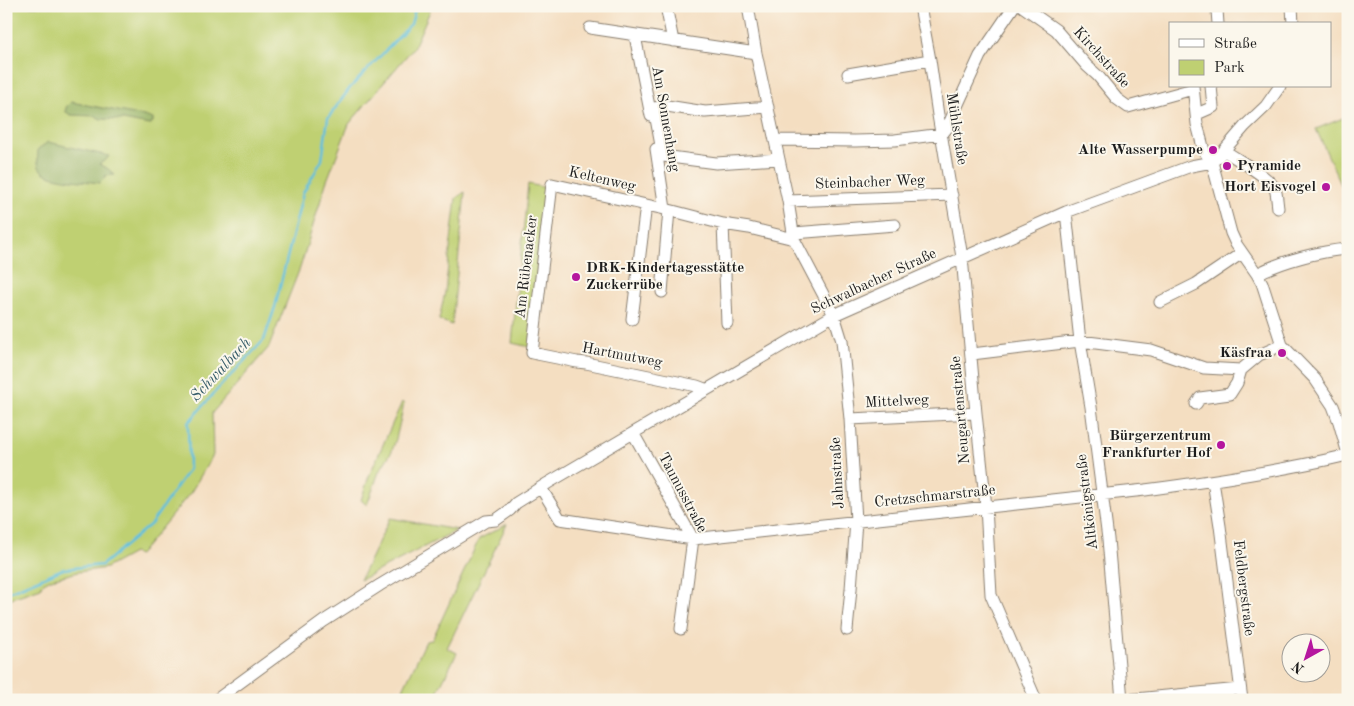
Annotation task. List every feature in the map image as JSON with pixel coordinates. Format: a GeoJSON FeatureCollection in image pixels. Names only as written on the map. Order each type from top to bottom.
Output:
{"type":"FeatureCollection","features":[{"type":"Feature","properties":{"kind":"street"},"geometry":{"type":"LineString","coordinates":[[666,6],[673,40]]}},
{"type":"Feature","properties":{"kind":"street","name":"Jahnstraße"},"geometry":{"type":"LineString","coordinates":[[748,6],[794,236],[834,315],[842,341],[850,419],[856,521],[847,630]]}},
{"type":"Feature","properties":{"kind":"street","name":"Mühlstraße"},"geometry":{"type":"LineString","coordinates":[[920,6],[962,258]]}},
{"type":"Feature","properties":{"kind":"street"},"geometry":{"type":"LineString","coordinates":[[776,140],[894,140],[942,134],[947,128],[980,56],[1014,6]]}},
{"type":"Feature","properties":{"kind":"street","name":"Kirchstraße"},"geometry":{"type":"LineString","coordinates":[[1022,6],[1056,30],[1087,66],[1106,84],[1117,99],[1128,107],[1193,88]]}},
{"type":"Feature","properties":{"kind":"street"},"geometry":{"type":"LineString","coordinates":[[1292,6],[1293,22]]}},
{"type":"Feature","properties":{"kind":"street"},"geometry":{"type":"LineString","coordinates":[[1217,10],[1218,22]]}},
{"type":"Feature","properties":{"kind":"street"},"geometry":{"type":"LineString","coordinates":[[590,28],[756,53]]}},
{"type":"Feature","properties":{"kind":"street","name":"Am Sonnenhang"},"geometry":{"type":"LineString","coordinates":[[635,36],[667,209]]}},
{"type":"Feature","properties":{"kind":"street"},"geometry":{"type":"LineString","coordinates":[[848,74],[930,60]]}},
{"type":"Feature","properties":{"kind":"street"},"geometry":{"type":"LineString","coordinates":[[1193,88],[1197,124],[1204,151],[1212,162],[1228,225],[1236,244],[1257,274],[1265,292],[1282,345],[1315,379],[1333,406],[1345,433],[1348,454]]}},
{"type":"Feature","properties":{"kind":"street"},"geometry":{"type":"LineString","coordinates":[[1197,114],[1213,107],[1211,88]]}},
{"type":"Feature","properties":{"kind":"street"},"geometry":{"type":"LineString","coordinates":[[1212,162],[1225,151],[1245,126],[1266,106],[1279,88]]}},
{"type":"Feature","properties":{"kind":"street"},"geometry":{"type":"LineString","coordinates":[[768,107],[705,112],[667,106],[654,108],[663,156],[716,163],[779,159]]}},
{"type":"Feature","properties":{"kind":"street"},"geometry":{"type":"LineString","coordinates":[[1225,151],[1271,183],[1275,189],[1278,208]]}},
{"type":"Feature","properties":{"kind":"street","name":"Schwalbacher Straße"},"geometry":{"type":"LineString","coordinates":[[216,700],[324,621],[380,585],[482,524],[496,520],[516,503],[548,483],[834,315],[1066,212],[1191,166],[1212,162]]}},
{"type":"Feature","properties":{"kind":"street","name":"Keltenweg"},"geometry":{"type":"LineString","coordinates":[[552,184],[667,209],[723,224],[794,236],[895,225]]}},
{"type":"Feature","properties":{"kind":"street","name":"Am Rübenacker"},"geometry":{"type":"LineString","coordinates":[[532,353],[552,184]]}},
{"type":"Feature","properties":{"kind":"street","name":"Steinbacher Weg"},"geometry":{"type":"LineString","coordinates":[[788,200],[952,195]]}},
{"type":"Feature","properties":{"kind":"street","name":"Keltenweg"},"geometry":{"type":"LineString","coordinates":[[632,320],[646,205]]}},
{"type":"Feature","properties":{"kind":"street"},"geometry":{"type":"LineString","coordinates":[[662,292],[667,209]]}},
{"type":"Feature","properties":{"kind":"street","name":"Altkönigstraße"},"geometry":{"type":"LineString","coordinates":[[1066,212],[1080,341],[1091,407],[1108,539],[1123,700]]}},
{"type":"Feature","properties":{"kind":"street"},"geometry":{"type":"LineString","coordinates":[[723,224],[727,323]]}},
{"type":"Feature","properties":{"kind":"street"},"geometry":{"type":"LineString","coordinates":[[1257,274],[1295,260],[1332,250],[1348,248]]}},
{"type":"Feature","properties":{"kind":"street"},"geometry":{"type":"LineString","coordinates":[[1160,302],[1196,284],[1242,253]]}},
{"type":"Feature","properties":{"kind":"street","name":"Neugartenstraße"},"geometry":{"type":"LineString","coordinates":[[962,258],[986,507],[991,596],[1036,700]]}},
{"type":"Feature","properties":{"kind":"street"},"geometry":{"type":"LineString","coordinates":[[972,354],[1080,341],[1151,350],[1204,368],[1241,370]]}},
{"type":"Feature","properties":{"kind":"street"},"geometry":{"type":"LineString","coordinates":[[1196,404],[1200,398],[1230,394],[1238,383],[1241,370],[1259,355],[1282,345]]}},
{"type":"Feature","properties":{"kind":"street","name":"Hartmutweg"},"geometry":{"type":"LineString","coordinates":[[532,353],[698,386],[705,390]]}},
{"type":"Feature","properties":{"kind":"street","name":"Mittelweg"},"geometry":{"type":"LineString","coordinates":[[850,419],[976,413]]}},
{"type":"Feature","properties":{"kind":"street","name":"Taunusstraße"},"geometry":{"type":"LineString","coordinates":[[633,433],[693,540],[681,629]]}},
{"type":"Feature","properties":{"kind":"street","name":"Cretzschmarstraße"},"geometry":{"type":"LineString","coordinates":[[541,488],[560,519],[693,540],[1213,481],[1348,454]]}},
{"type":"Feature","properties":{"kind":"street","name":"Feldbergstraße"},"geometry":{"type":"LineString","coordinates":[[1213,481],[1241,694]]}},
{"type":"Feature","properties":{"kind":"street"},"geometry":{"type":"LineString","coordinates":[[1123,700],[1241,694]]}},
{"type":"Feature","properties":{"kind":"green space"},"geometry":{"type":"Polygon","coordinates":[[[6,6],[429,6],[430,11],[414,47],[349,124],[326,183],[300,268],[269,347],[212,413],[213,455],[191,492],[139,555],[133,553],[106,568],[78,572],[51,579],[42,584],[41,588],[6,600],[6,6]]]}},
{"type":"Feature","properties":{"kind":"green space"},"geometry":{"type":"Polygon","coordinates":[[[71,102],[144,116],[153,119],[153,122],[149,125],[123,120],[101,119],[95,116],[71,115],[66,112],[66,107],[71,102]]]}},
{"type":"Feature","properties":{"kind":"green space"},"geometry":{"type":"Polygon","coordinates":[[[1348,116],[1348,200],[1316,129],[1348,116]]]}},
{"type":"Feature","properties":{"kind":"green space"},"geometry":{"type":"Polygon","coordinates":[[[48,142],[109,156],[99,164],[115,175],[105,176],[100,183],[60,178],[46,174],[39,166],[38,149],[48,142]]]}},
{"type":"Feature","properties":{"kind":"green space"},"geometry":{"type":"Polygon","coordinates":[[[528,184],[547,188],[530,347],[512,343],[528,184]]]}},
{"type":"Feature","properties":{"kind":"green space"},"geometry":{"type":"Polygon","coordinates":[[[465,192],[452,325],[439,320],[445,292],[456,198],[465,192]]]}},
{"type":"Feature","properties":{"kind":"green space"},"geometry":{"type":"Polygon","coordinates":[[[402,402],[404,404],[392,451],[379,472],[367,505],[361,500],[369,476],[402,402]]]}},
{"type":"Feature","properties":{"kind":"green space"},"geometry":{"type":"Polygon","coordinates":[[[390,518],[457,530],[360,580],[390,518]]]}},
{"type":"Feature","properties":{"kind":"green space"},"geometry":{"type":"Polygon","coordinates":[[[507,524],[447,648],[457,653],[433,700],[398,700],[426,641],[432,640],[479,539],[507,524]]]}},
{"type":"Feature","properties":{"kind":"waterway","name":"Schwalbach"},"geometry":{"type":"LineString","coordinates":[[6,593],[63,569],[102,565],[151,524],[189,469],[188,423],[264,340],[275,307],[303,193],[322,160],[328,118],[350,88],[411,24],[416,6]]}},
{"type":"Feature","properties":{"kind":"waterway"},"geometry":{"type":"LineString","coordinates":[[1345,6],[1348,22]]}},
{"type":"Feature","properties":{"kind":"place","name":"Alte Wasserpumpe"},"geometry":{"type":"Point","coordinates":[1213,150]}},
{"type":"Feature","properties":{"kind":"place","name":"Pyramide"},"geometry":{"type":"Point","coordinates":[1227,166]}},
{"type":"Feature","properties":{"kind":"place","name":"Hort Eisvogel"},"geometry":{"type":"Point","coordinates":[1326,187]}},
{"type":"Feature","properties":{"kind":"place","name":"DRK-Kindertagesstätte Zuckerrübe"},"geometry":{"type":"Point","coordinates":[576,277]}},
{"type":"Feature","properties":{"kind":"place","name":"Käsfraa"},"geometry":{"type":"Point","coordinates":[1282,353]}},
{"type":"Feature","properties":{"kind":"place","name":"Bürgerzentrum Frankfurter Hof"},"geometry":{"type":"Point","coordinates":[1221,445]}}]}
